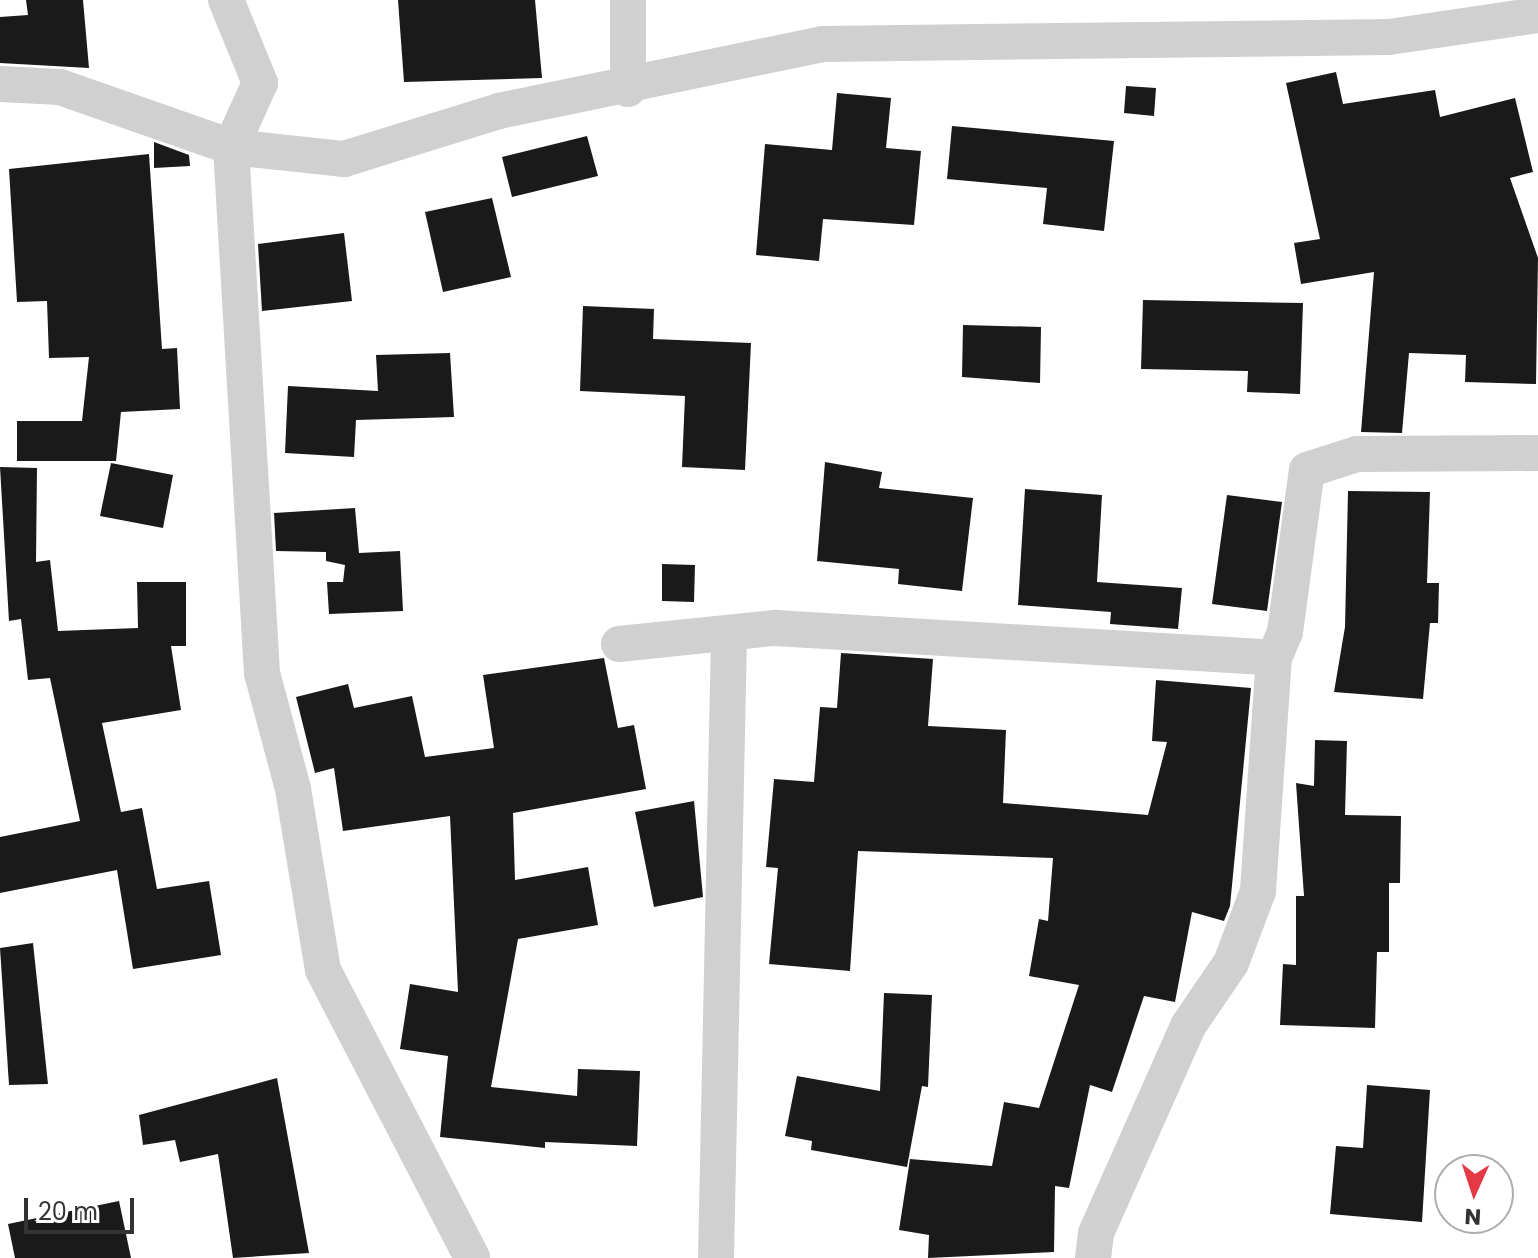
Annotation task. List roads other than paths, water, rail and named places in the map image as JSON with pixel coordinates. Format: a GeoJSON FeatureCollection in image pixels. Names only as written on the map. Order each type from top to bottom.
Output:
{"type":"FeatureCollection","features":[{"type":"Feature","properties":{"kind":"street"},"geometry":{"type":"LineString","coordinates":[[226,0],[260,83],[231,147],[262,673],[293,789],[323,970],[472,1258]]}},
{"type":"Feature","properties":{"kind":"street"},"geometry":{"type":"LineString","coordinates":[[628,0],[628,89]]}},
{"type":"Feature","properties":{"kind":"street"},"geometry":{"type":"LineString","coordinates":[[0,84],[60,87],[231,147],[344,159],[499,111],[628,89],[866,39],[920,45],[1389,37],[1538,15]]}},
{"type":"Feature","properties":{"kind":"street"},"geometry":{"type":"LineString","coordinates":[[1093,1258],[1096,1233],[1188,1026],[1231,963],[1258,891],[1274,658],[1285,632],[1307,470],[1357,454],[1538,453]]}},
{"type":"Feature","properties":{"kind":"street"},"geometry":{"type":"LineString","coordinates":[[619,644],[775,628],[1274,658]]}},
{"type":"Feature","properties":{"kind":"street"},"geometry":{"type":"LineString","coordinates":[[716,1258],[729,635]]}}]}
